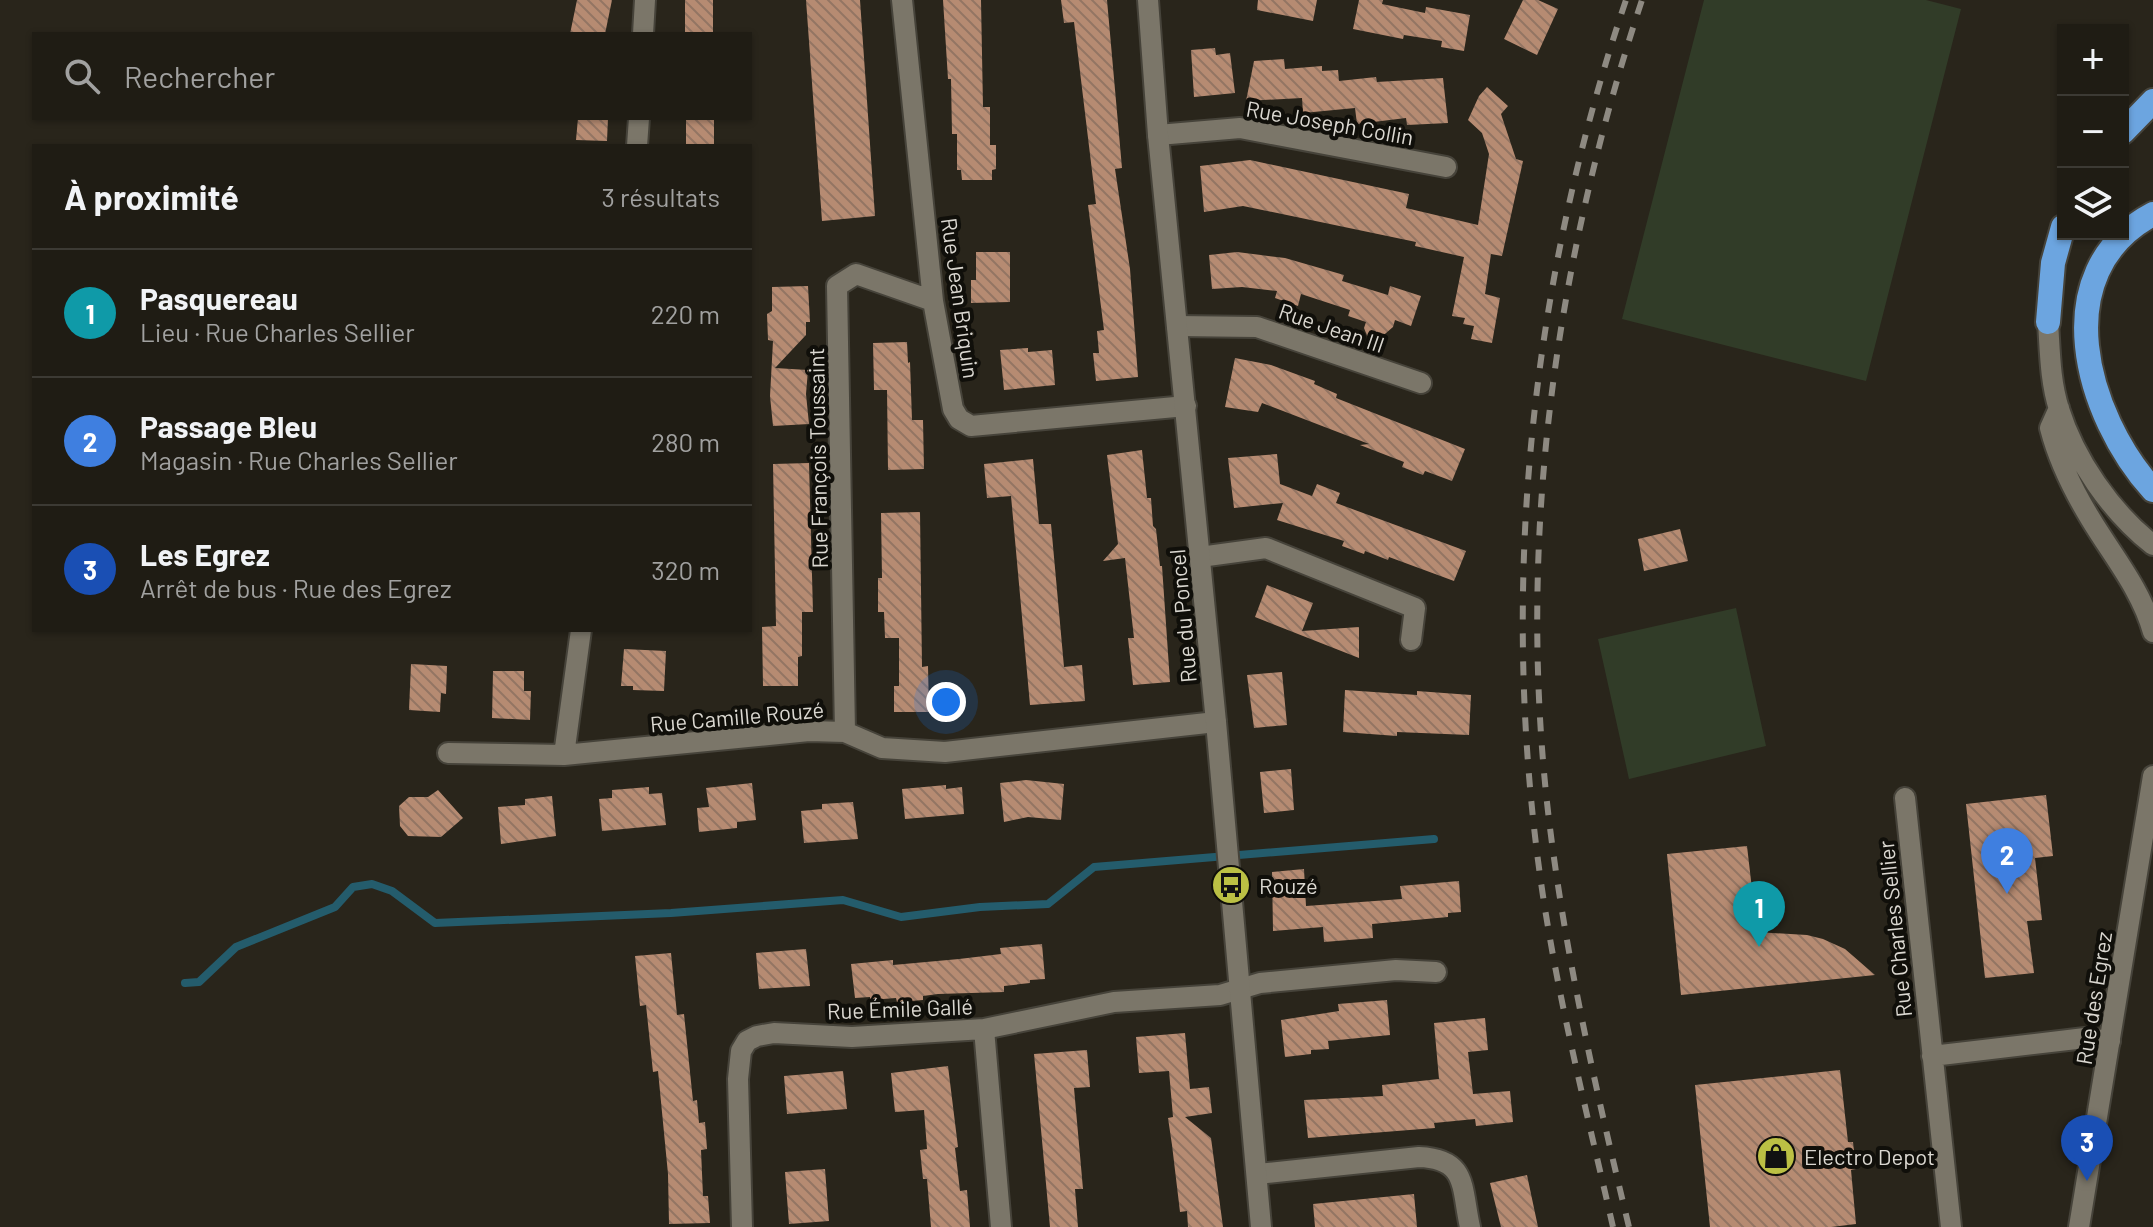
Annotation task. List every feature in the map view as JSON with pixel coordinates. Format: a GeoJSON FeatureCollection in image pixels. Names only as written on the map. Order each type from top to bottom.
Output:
{"type":"FeatureCollection","features":[{"type":"Feature","properties":{"kind":"highway"},"geometry":{"type":"LineString","coordinates":[[2129,126],[2153,101]]}},
{"type":"Feature","properties":{"kind":"highway"},"geometry":{"type":"LineString","coordinates":[[2153,214],[2117,239],[2105,258],[2093,283],[2086,314],[2086,340],[2096,391],[2112,431],[2124,453],[2153,490]]}},
{"type":"Feature","properties":{"kind":"highway"},"geometry":{"type":"LineString","coordinates":[[2048,322],[2053,263],[2059,240]]}},
{"type":"Feature","properties":{"kind":"street"},"geometry":{"type":"LineString","coordinates":[[643,32],[645,0]]}},
{"type":"Feature","properties":{"kind":"street","name":"Rue Jean Briquin"},"geometry":{"type":"LineString","coordinates":[[902,0],[933,301],[953,409],[959,419],[971,426],[1186,406]]}},
{"type":"Feature","properties":{"kind":"street","name":"Rue du Poncel"},"geometry":{"type":"LineString","coordinates":[[1148,0],[1158,135],[1216,722],[1261,1227]]}},
{"type":"Feature","properties":{"kind":"street"},"geometry":{"type":"LineString","coordinates":[[637,144],[639,120]]}},
{"type":"Feature","properties":{"kind":"street","name":"Rue Joseph Collin"},"geometry":{"type":"LineString","coordinates":[[1158,135],[1240,128],[1446,167]]}},
{"type":"Feature","properties":{"kind":"street","name":"Rue François Toussaint"},"geometry":{"type":"LineString","coordinates":[[845,732],[837,286],[856,274],[933,301]]}},
{"type":"Feature","properties":{"kind":"street"},"geometry":{"type":"LineString","coordinates":[[2048,322],[2050,363],[2059,408],[2081,457],[2102,491],[2153,545]]}},
{"type":"Feature","properties":{"kind":"street","name":"Rue Jean III"},"geometry":{"type":"LineString","coordinates":[[1177,326],[1257,327],[1421,383]]}},
{"type":"Feature","properties":{"kind":"street"},"geometry":{"type":"LineString","coordinates":[[2059,408],[2050,428],[2056,449],[2091,519],[2138,594],[2153,632]]}},
{"type":"Feature","properties":{"kind":"street"},"geometry":{"type":"LineString","coordinates":[[1200,557],[1266,548],[1415,608],[1411,640]]}},
{"type":"Feature","properties":{"kind":"street"},"geometry":{"type":"LineString","coordinates":[[564,755],[581,632]]}},
{"type":"Feature","properties":{"kind":"street","name":"Rue Camille Rouzé"},"geometry":{"type":"LineString","coordinates":[[448,753],[564,755],[809,731],[845,732],[882,748],[945,752],[1216,722]]}},
{"type":"Feature","properties":{"kind":"street","name":"Rue des Egrez"},"geometry":{"type":"LineString","coordinates":[[2079,1227],[2153,776]]}},
{"type":"Feature","properties":{"kind":"street","name":"Rue Charles Sellier"},"geometry":{"type":"LineString","coordinates":[[1905,798],[1951,1227]]}},
{"type":"Feature","properties":{"kind":"street","name":"Rue Émile Gallé"},"geometry":{"type":"LineString","coordinates":[[742,1227],[738,1079],[741,1051],[747,1041],[757,1036],[774,1033],[852,1037],[984,1029],[1114,1002],[1220,995],[1260,983],[1396,970],[1436,972]]}},
{"type":"Feature","properties":{"kind":"street"},"geometry":{"type":"LineString","coordinates":[[984,1029],[1001,1227]]}},
{"type":"Feature","properties":{"kind":"street"},"geometry":{"type":"LineString","coordinates":[[1932,1056],[2085,1038],[2110,1041]]}},
{"type":"Feature","properties":{"kind":"street"},"geometry":{"type":"LineString","coordinates":[[1258,1174],[1419,1157],[1437,1158],[1451,1164],[1460,1178],[1470,1227]]}},
{"type":"Feature","properties":{"kind":"green space"},"geometry":{"type":"Polygon","coordinates":[[[1704,0],[1926,0],[1961,9],[1866,381],[1622,319],[1704,0]]]}},
{"type":"Feature","properties":{"kind":"green space"},"geometry":{"type":"Polygon","coordinates":[[[1736,608],[1766,746],[1629,779],[1598,639],[1736,608]]]}},
{"type":"Feature","properties":{"kind":"building"},"geometry":{"type":"Polygon","coordinates":[[[577,0],[612,0],[605,32],[570,32],[577,0]]]}},
{"type":"Feature","properties":{"kind":"building"},"geometry":{"type":"Polygon","coordinates":[[[685,0],[713,0],[713,32],[685,32],[685,0]]]}},
{"type":"Feature","properties":{"kind":"building"},"geometry":{"type":"Polygon","coordinates":[[[806,0],[860,0],[875,216],[822,221],[806,0]]]}},
{"type":"Feature","properties":{"kind":"building"},"geometry":{"type":"Polygon","coordinates":[[[943,0],[981,0],[983,107],[990,107],[990,145],[996,145],[996,169],[992,170],[992,180],[962,180],[961,170],[957,170],[957,134],[952,134],[951,79],[948,79],[943,0]]]}},
{"type":"Feature","properties":{"kind":"building"},"geometry":{"type":"Polygon","coordinates":[[[1061,0],[1107,0],[1122,168],[1115,169],[1130,269],[1138,377],[1096,381],[1093,353],[1099,353],[1097,331],[1104,330],[1088,205],[1096,204],[1074,22],[1064,23],[1061,0]]]}},
{"type":"Feature","properties":{"kind":"building"},"geometry":{"type":"Polygon","coordinates":[[[1258,0],[1317,0],[1313,21],[1257,10],[1258,0]]]}},
{"type":"Feature","properties":{"kind":"building"},"geometry":{"type":"Polygon","coordinates":[[[1359,0],[1383,0],[1382,4],[1425,13],[1426,7],[1470,15],[1464,51],[1441,47],[1442,41],[1404,35],[1403,39],[1353,29],[1359,0]]]}},
{"type":"Feature","properties":{"kind":"building"},"geometry":{"type":"Polygon","coordinates":[[[1523,0],[1538,0],[1558,9],[1537,55],[1504,39],[1523,0]]]}},
{"type":"Feature","properties":{"kind":"building"},"geometry":{"type":"Polygon","coordinates":[[[1215,48],[1216,55],[1230,53],[1235,93],[1194,97],[1191,50],[1215,48]]]}},
{"type":"Feature","properties":{"kind":"building"},"geometry":{"type":"Polygon","coordinates":[[[1284,59],[1285,69],[1322,66],[1322,71],[1338,70],[1339,81],[1376,77],[1377,82],[1443,78],[1448,123],[1407,125],[1406,118],[1357,124],[1355,108],[1303,113],[1302,98],[1246,101],[1254,61],[1284,59]]]}},
{"type":"Feature","properties":{"kind":"building"},"geometry":{"type":"Polygon","coordinates":[[[1487,87],[1508,106],[1501,114],[1516,159],[1523,161],[1502,256],[1491,254],[1485,294],[1500,298],[1492,343],[1471,339],[1474,326],[1463,324],[1465,318],[1452,316],[1464,257],[1415,246],[1416,242],[1243,206],[1204,212],[1200,166],[1250,160],[1409,194],[1406,208],[1478,225],[1489,154],[1482,133],[1468,120],[1479,96],[1487,87]]]}},
{"type":"Feature","properties":{"kind":"building"},"geometry":{"type":"Polygon","coordinates":[[[578,120],[608,120],[607,141],[576,140],[578,120]]]}},
{"type":"Feature","properties":{"kind":"building"},"geometry":{"type":"Polygon","coordinates":[[[686,120],[714,120],[714,144],[686,144],[686,120]]]}},
{"type":"Feature","properties":{"kind":"building"},"geometry":{"type":"Polygon","coordinates":[[[976,252],[1010,252],[1010,302],[971,303],[971,280],[976,280],[976,252]]]}},
{"type":"Feature","properties":{"kind":"building"},"geometry":{"type":"Polygon","coordinates":[[[1237,252],[1285,258],[1344,275],[1342,281],[1388,295],[1390,286],[1421,296],[1411,326],[1395,320],[1393,327],[1371,346],[1364,328],[1366,322],[1348,316],[1350,310],[1301,294],[1298,306],[1275,298],[1277,291],[1242,287],[1212,289],[1209,255],[1237,252]]]}},
{"type":"Feature","properties":{"kind":"building"},"geometry":{"type":"Polygon","coordinates":[[[808,286],[810,322],[806,322],[806,335],[775,368],[808,370],[806,394],[809,424],[773,426],[770,396],[773,341],[768,340],[767,314],[772,311],[772,287],[808,286]]]}},
{"type":"Feature","properties":{"kind":"building"},"geometry":{"type":"Polygon","coordinates":[[[907,342],[912,420],[923,420],[924,469],[888,470],[887,390],[874,390],[873,343],[907,342]]]}},
{"type":"Feature","properties":{"kind":"building"},"geometry":{"type":"Polygon","coordinates":[[[1028,348],[1028,352],[1052,350],[1055,385],[1004,390],[1000,350],[1028,348]]]}},
{"type":"Feature","properties":{"kind":"building"},"geometry":{"type":"Polygon","coordinates":[[[1235,358],[1271,365],[1315,381],[1314,384],[1337,394],[1336,398],[1465,449],[1452,481],[1402,467],[1404,462],[1360,445],[1369,444],[1262,403],[1258,412],[1225,407],[1235,358]]]}},
{"type":"Feature","properties":{"kind":"building"},"geometry":{"type":"Polygon","coordinates":[[[1142,450],[1147,498],[1151,498],[1153,526],[1162,566],[1170,682],[1133,685],[1128,638],[1134,638],[1125,558],[1103,561],[1118,544],[1107,455],[1142,450]]]}},
{"type":"Feature","properties":{"kind":"building"},"geometry":{"type":"Polygon","coordinates":[[[1277,454],[1280,484],[1312,496],[1317,484],[1340,493],[1336,503],[1466,551],[1454,581],[1389,557],[1388,560],[1365,551],[1364,554],[1342,546],[1344,541],[1277,520],[1283,503],[1234,508],[1228,458],[1277,454]]]}},
{"type":"Feature","properties":{"kind":"building"},"geometry":{"type":"Polygon","coordinates":[[[1033,459],[1039,524],[1051,524],[1064,667],[1082,665],[1085,701],[1030,705],[1011,496],[987,498],[984,464],[1033,459]]]}},
{"type":"Feature","properties":{"kind":"building"},"geometry":{"type":"Polygon","coordinates":[[[809,463],[813,612],[802,612],[798,686],[763,686],[762,627],[776,626],[773,464],[809,463]]]}},
{"type":"Feature","properties":{"kind":"building"},"geometry":{"type":"Polygon","coordinates":[[[920,512],[922,667],[928,666],[929,712],[894,712],[894,686],[899,686],[899,638],[885,638],[884,612],[878,612],[878,578],[882,578],[881,513],[920,512]]]}},
{"type":"Feature","properties":{"kind":"building"},"geometry":{"type":"Polygon","coordinates":[[[1680,529],[1688,561],[1644,571],[1638,539],[1680,529]]]}},
{"type":"Feature","properties":{"kind":"building"},"geometry":{"type":"Polygon","coordinates":[[[1267,585],[1313,603],[1302,631],[1359,627],[1359,658],[1255,617],[1267,585]]]}},
{"type":"Feature","properties":{"kind":"building"},"geometry":{"type":"Polygon","coordinates":[[[624,649],[666,651],[664,691],[633,690],[633,686],[621,686],[624,649]]]}},
{"type":"Feature","properties":{"kind":"building"},"geometry":{"type":"Polygon","coordinates":[[[411,664],[447,666],[446,694],[441,693],[440,712],[409,710],[411,664]]]}},
{"type":"Feature","properties":{"kind":"building"},"geometry":{"type":"Polygon","coordinates":[[[493,671],[524,671],[524,691],[531,691],[530,720],[492,718],[493,671]]]}},
{"type":"Feature","properties":{"kind":"building"},"geometry":{"type":"Polygon","coordinates":[[[1282,672],[1287,725],[1254,728],[1247,675],[1282,672]]]}},
{"type":"Feature","properties":{"kind":"building"},"geometry":{"type":"Polygon","coordinates":[[[1345,690],[1471,695],[1469,735],[1397,732],[1397,736],[1343,732],[1345,690]]]}},
{"type":"Feature","properties":{"kind":"building"},"geometry":{"type":"Polygon","coordinates":[[[1291,769],[1294,810],[1264,813],[1260,772],[1291,769]]]}},
{"type":"Feature","properties":{"kind":"building"},"geometry":{"type":"Polygon","coordinates":[[[1026,780],[1064,784],[1061,820],[1028,817],[1004,822],[1000,783],[1026,780]]]}},
{"type":"Feature","properties":{"kind":"building"},"geometry":{"type":"Polygon","coordinates":[[[752,783],[756,820],[737,822],[737,828],[699,832],[697,808],[709,807],[706,788],[752,783]]]}},
{"type":"Feature","properties":{"kind":"building"},"geometry":{"type":"Polygon","coordinates":[[[946,785],[946,789],[962,787],[964,814],[905,819],[902,789],[946,785]]]}},
{"type":"Feature","properties":{"kind":"building"},"geometry":{"type":"Polygon","coordinates":[[[649,787],[649,794],[662,793],[666,825],[602,831],[599,799],[612,798],[612,790],[649,787]]]}},
{"type":"Feature","properties":{"kind":"building"},"geometry":{"type":"Polygon","coordinates":[[[438,790],[463,818],[441,837],[408,836],[400,826],[399,806],[409,797],[428,797],[438,790]]]}},
{"type":"Feature","properties":{"kind":"building"},"geometry":{"type":"Polygon","coordinates":[[[2046,795],[2053,856],[2035,858],[2042,920],[2027,921],[2034,973],[1985,978],[1966,804],[2046,795]]]}},
{"type":"Feature","properties":{"kind":"building"},"geometry":{"type":"Polygon","coordinates":[[[552,796],[556,836],[501,844],[498,807],[525,805],[525,799],[552,796]]]}},
{"type":"Feature","properties":{"kind":"building"},"geometry":{"type":"Polygon","coordinates":[[[853,802],[858,839],[804,843],[801,811],[822,809],[822,804],[853,802]]]}},
{"type":"Feature","properties":{"kind":"building"},"geometry":{"type":"Polygon","coordinates":[[[1747,846],[1757,932],[1823,939],[1845,949],[1875,975],[1681,995],[1667,854],[1747,846]]]}},
{"type":"Feature","properties":{"kind":"building"},"geometry":{"type":"Polygon","coordinates":[[[1304,869],[1306,906],[1402,899],[1400,886],[1459,881],[1461,912],[1448,913],[1448,917],[1372,924],[1373,938],[1324,942],[1323,927],[1273,931],[1272,872],[1304,869]]]}},
{"type":"Feature","properties":{"kind":"building"},"geometry":{"type":"Polygon","coordinates":[[[1042,944],[1045,979],[1004,986],[1004,992],[938,994],[923,996],[923,1000],[897,1002],[896,998],[855,998],[851,964],[893,960],[893,965],[959,959],[1001,954],[1000,948],[1042,944]]]}},
{"type":"Feature","properties":{"kind":"building"},"geometry":{"type":"Polygon","coordinates":[[[806,949],[810,986],[759,989],[756,953],[806,949]]]}},
{"type":"Feature","properties":{"kind":"building"},"geometry":{"type":"Polygon","coordinates":[[[671,953],[677,1015],[684,1014],[693,1101],[697,1100],[699,1123],[705,1122],[707,1149],[701,1150],[703,1196],[708,1196],[710,1223],[669,1224],[668,1174],[658,1071],[653,1072],[646,1005],[640,1006],[635,956],[671,953]]]}},
{"type":"Feature","properties":{"kind":"building"},"geometry":{"type":"Polygon","coordinates":[[[1387,1000],[1390,1035],[1328,1041],[1329,1049],[1285,1057],[1281,1020],[1339,1011],[1338,1004],[1387,1000]]]}},
{"type":"Feature","properties":{"kind":"building"},"geometry":{"type":"Polygon","coordinates":[[[1485,1018],[1488,1050],[1468,1052],[1473,1094],[1510,1091],[1513,1122],[1476,1126],[1475,1119],[1434,1123],[1435,1128],[1308,1138],[1304,1100],[1383,1096],[1382,1085],[1439,1079],[1434,1023],[1485,1018]]]}},
{"type":"Feature","properties":{"kind":"building"},"geometry":{"type":"Polygon","coordinates":[[[1185,1033],[1190,1089],[1209,1087],[1212,1113],[1185,1117],[1211,1138],[1223,1227],[1188,1227],[1187,1211],[1180,1212],[1168,1118],[1173,1117],[1169,1071],[1139,1073],[1136,1037],[1185,1033]]]}},
{"type":"Feature","properties":{"kind":"building"},"geometry":{"type":"Polygon","coordinates":[[[1087,1050],[1090,1087],[1074,1088],[1083,1189],[1075,1189],[1078,1227],[1050,1227],[1034,1054],[1087,1050]]]}},
{"type":"Feature","properties":{"kind":"building"},"geometry":{"type":"Polygon","coordinates":[[[948,1066],[960,1191],[967,1190],[970,1227],[931,1227],[927,1179],[923,1179],[920,1150],[927,1149],[924,1110],[895,1112],[891,1073],[948,1066]]]}},
{"type":"Feature","properties":{"kind":"building","name":"Electro Depot"},"geometry":{"type":"Polygon","coordinates":[[[1840,1070],[1848,1142],[1853,1142],[1856,1169],[1851,1170],[1856,1224],[1831,1227],[1710,1227],[1695,1085],[1840,1070]]]}},
{"type":"Feature","properties":{"kind":"building"},"geometry":{"type":"Polygon","coordinates":[[[843,1071],[847,1109],[787,1114],[784,1076],[843,1071]]]}},
{"type":"Feature","properties":{"kind":"building"},"geometry":{"type":"Polygon","coordinates":[[[825,1169],[829,1221],[789,1224],[785,1172],[825,1169]]]}},
{"type":"Feature","properties":{"kind":"building"},"geometry":{"type":"Polygon","coordinates":[[[1527,1175],[1538,1227],[1501,1227],[1490,1183],[1527,1175]]]}},
{"type":"Feature","properties":{"kind":"building"},"geometry":{"type":"Polygon","coordinates":[[[1414,1194],[1417,1227],[1315,1227],[1313,1204],[1414,1194]]]}},
{"type":"Feature","properties":{"kind":"waterway"},"geometry":{"type":"LineString","coordinates":[[185,983],[199,982],[236,947],[335,907],[353,887],[372,884],[392,891],[435,923],[671,913],[843,900],[901,917],[980,907],[1048,904],[1094,867],[1434,839]]}},
{"type":"Feature","properties":{"kind":"railway"},"geometry":{"type":"LineString","coordinates":[[1613,1227],[1566,1021],[1543,896],[1530,783],[1523,670],[1524,557],[1531,443],[1545,330],[1566,219],[1593,108],[1626,0]]}},
{"type":"Feature","properties":{"kind":"railway"},"geometry":{"type":"LineString","coordinates":[[1629,1227],[1584,1029],[1557,878],[1540,723],[1537,618],[1541,513],[1550,409],[1565,305],[1611,100],[1642,0]]}},
{"type":"Feature","properties":{"kind":"place","name":"Rouzé"},"geometry":{"type":"Point","coordinates":[1231,885]}},
{"type":"Feature","properties":{"kind":"place","name":"Passage Bleu"},"geometry":{"type":"Point","coordinates":[2007,894]}},
{"type":"Feature","properties":{"kind":"place","name":"Pasquereau"},"geometry":{"type":"Point","coordinates":[1759,947]}},
{"type":"Feature","properties":{"kind":"place","name":"Electro Depot"},"geometry":{"type":"Point","coordinates":[1776,1156]}},
{"type":"Feature","properties":{"kind":"place","name":"Les Egrez"},"geometry":{"type":"Point","coordinates":[2087,1181]}}]}
